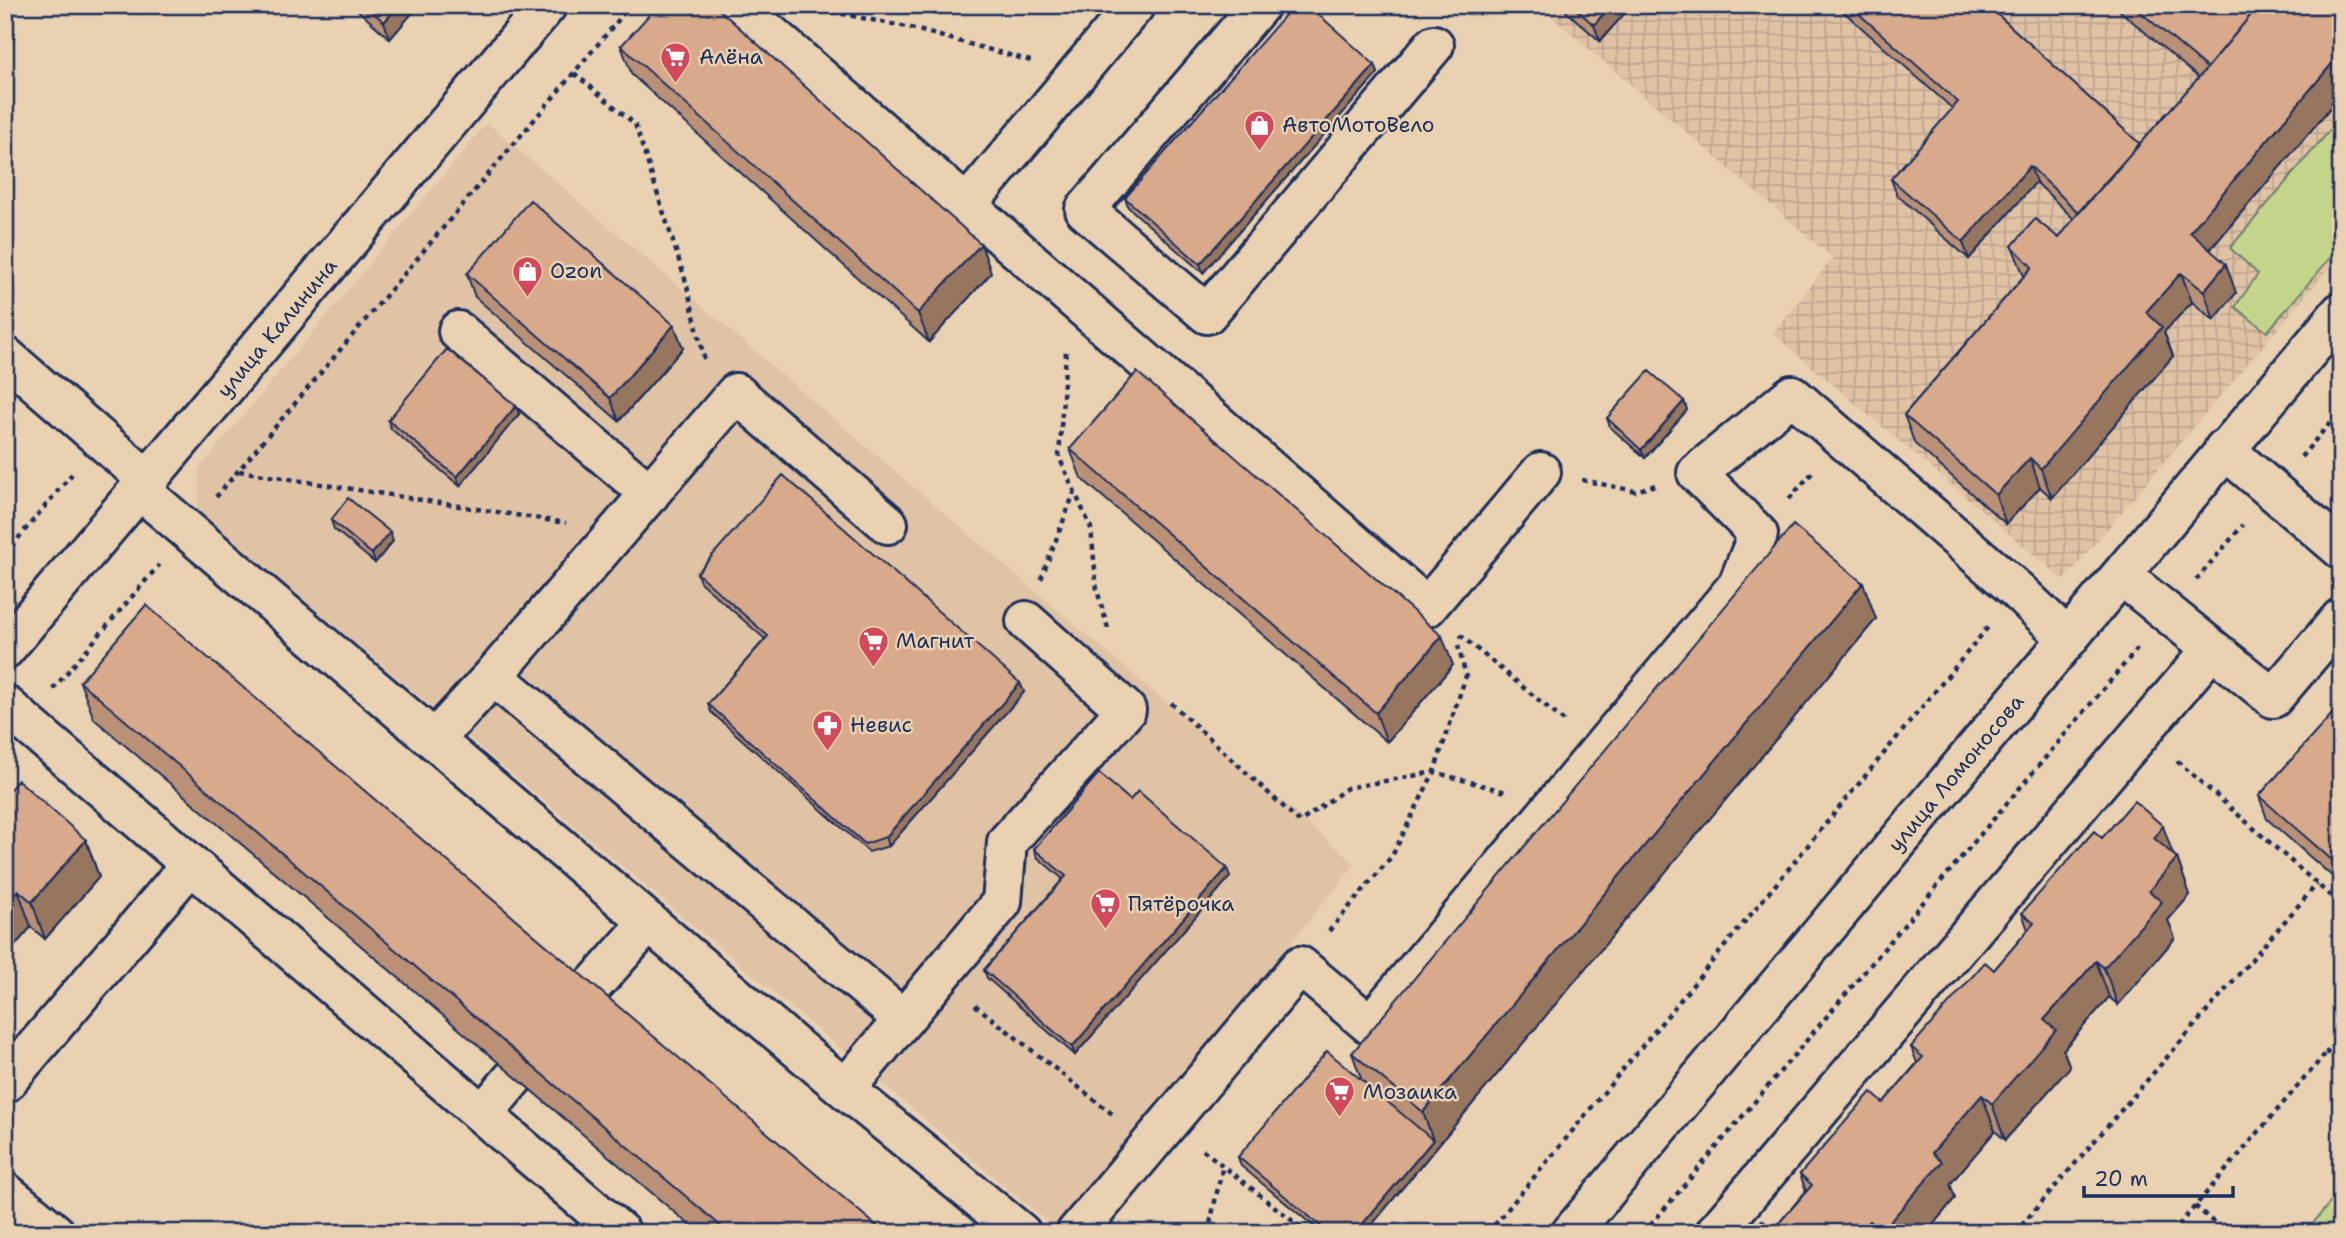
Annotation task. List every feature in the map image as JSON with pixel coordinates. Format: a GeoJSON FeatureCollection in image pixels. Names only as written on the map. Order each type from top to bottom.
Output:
{"type":"FeatureCollection","features":[{"type":"Feature","properties":{"kind":"street","name":"улица Калинина"},"geometry":{"type":"LineString","coordinates":[[5,649],[547,5]]}},
{"type":"Feature","properties":{"kind":"street"},"geometry":{"type":"LineString","coordinates":[[737,5],[1427,607],[1541,472]]}},
{"type":"Feature","properties":{"kind":"street"},"geometry":{"type":"LineString","coordinates":[[966,206],[1135,5]]}},
{"type":"Feature","properties":{"kind":"street"},"geometry":{"type":"LineString","coordinates":[[1260,5],[1085,210],[1207,314],[1434,45]]}},
{"type":"Feature","properties":{"kind":"street","name":"улица Ломоносова"},"geometry":{"type":"LineString","coordinates":[[1571,1233],[2341,312]]}},
{"type":"Feature","properties":{"kind":"street"},"geometry":{"type":"LineString","coordinates":[[458,331],[650,494]]}},
{"type":"Feature","properties":{"kind":"street"},"geometry":{"type":"LineString","coordinates":[[5,356],[101,439],[188,531],[845,1089],[1021,1233]]}},
{"type":"Feature","properties":{"kind":"street"},"geometry":{"type":"LineString","coordinates":[[435,739],[493,676],[736,393],[888,524]]}},
{"type":"Feature","properties":{"kind":"street"},"geometry":{"type":"LineString","coordinates":[[1076,1233],[1300,966],[1370,1025],[1738,585],[1758,534],[1697,473],[1791,394],[2018,591],[2068,639]]}},
{"type":"Feature","properties":{"kind":"street"},"geometry":{"type":"LineString","coordinates":[[2224,449],[2341,549]]}},
{"type":"Feature","properties":{"kind":"street"},"geometry":{"type":"LineString","coordinates":[[2122,576],[2273,698],[2340,621]]}},
{"type":"Feature","properties":{"kind":"street"},"geometry":{"type":"LineString","coordinates":[[845,1089],[1002,902],[1007,842],[1126,710],[1026,621]]}},
{"type":"Feature","properties":{"kind":"street"},"geometry":{"type":"LineString","coordinates":[[1715,1233],[2212,649]]}},
{"type":"Feature","properties":{"kind":"street"},"geometry":{"type":"LineString","coordinates":[[493,676],[903,1019]]}},
{"type":"Feature","properties":{"kind":"street"},"geometry":{"type":"LineString","coordinates":[[15,714],[621,1233]]}},
{"type":"Feature","properties":{"kind":"street"},"geometry":{"type":"LineString","coordinates":[[5,1083],[191,864]]}},
{"type":"Feature","properties":{"kind":"street"},"geometry":{"type":"LineString","coordinates":[[580,1000],[649,922]]}},
{"type":"Feature","properties":{"kind":"street"},"geometry":{"type":"LineString","coordinates":[[483,1114],[515,1076]]}},
{"type":"Feature","properties":{"kind":"street"},"geometry":{"type":"LineString","coordinates":[[5,1192],[55,1233]]}},
{"type":"Feature","properties":{"kind":"path"},"geometry":{"type":"LineString","coordinates":[[15,714],[188,531],[631,5]]}},
{"type":"Feature","properties":{"kind":"path"},"geometry":{"type":"LineString","coordinates":[[801,5],[907,27],[1078,73]]}},
{"type":"Feature","properties":{"kind":"path"},"geometry":{"type":"LineString","coordinates":[[574,73],[635,124],[686,282],[705,365],[736,393]]}},
{"type":"Feature","properties":{"kind":"path"},"geometry":{"type":"LineString","coordinates":[[1069,296],[1059,457],[1091,528],[1097,590],[1111,639]]}},
{"type":"Feature","properties":{"kind":"path"},"geometry":{"type":"LineString","coordinates":[[1644,1233],[2341,410]]}},
{"type":"Feature","properties":{"kind":"path"},"geometry":{"type":"LineString","coordinates":[[5,554],[101,439]]}},
{"type":"Feature","properties":{"kind":"path"},"geometry":{"type":"LineString","coordinates":[[1758,534],[1843,439]]}},
{"type":"Feature","properties":{"kind":"path"},"geometry":{"type":"LineString","coordinates":[[238,471],[618,532]]}},
{"type":"Feature","properties":{"kind":"path"},"geometry":{"type":"LineString","coordinates":[[1541,472],[1635,491],[1697,473]]}},
{"type":"Feature","properties":{"kind":"path"},"geometry":{"type":"LineString","coordinates":[[1026,621],[1074,492]]}},
{"type":"Feature","properties":{"kind":"path"},"geometry":{"type":"LineString","coordinates":[[1488,1233],[2018,591]]}},
{"type":"Feature","properties":{"kind":"path"},"geometry":{"type":"LineString","coordinates":[[1300,966],[1392,856],[1434,772],[1466,676],[1454,629],[1600,750]]}},
{"type":"Feature","properties":{"kind":"path"},"geometry":{"type":"LineString","coordinates":[[1163,696],[1300,822],[1346,788],[1434,772],[1554,806]]}},
{"type":"Feature","properties":{"kind":"path"},"geometry":{"type":"LineString","coordinates":[[2142,730],[2341,905]]}},
{"type":"Feature","properties":{"kind":"path"},"geometry":{"type":"LineString","coordinates":[[2015,1233],[2317,884]]}},
{"type":"Feature","properties":{"kind":"path"},"geometry":{"type":"LineString","coordinates":[[939,976],[1159,1134],[1223,1165],[1308,1233]]}},
{"type":"Feature","properties":{"kind":"path"},"geometry":{"type":"LineString","coordinates":[[2172,1233],[2341,1035]]}},
{"type":"Feature","properties":{"kind":"path"},"geometry":{"type":"LineString","coordinates":[[2328,1052],[2341,1063]]}},
{"type":"Feature","properties":{"kind":"path"},"geometry":{"type":"LineString","coordinates":[[1208,1233],[1223,1165]]}},
{"type":"Feature","properties":{"kind":"path"},"geometry":{"type":"LineString","coordinates":[[2195,1206],[2226,1233]]}},
{"type":"Feature","properties":{"kind":"shaded area"},"geometry":{"type":"Polygon","coordinates":[[[1538,5],[2341,5],[2341,254],[2064,580],[1773,334],[1833,258],[1538,5]]]}},
{"type":"Feature","properties":{"kind":"shaded area"},"geometry":{"type":"Polygon","coordinates":[[[487,123],[1355,864],[1056,1229],[198,511],[199,469],[487,123]]]}},
{"type":"Feature","properties":{"kind":"green space"},"geometry":{"type":"Polygon","coordinates":[[[2341,117],[2341,245],[2267,332],[2235,307],[2258,274],[2230,248],[2341,117]]]}},
{"type":"Feature","properties":{"kind":"green space"},"geometry":{"type":"Polygon","coordinates":[[[2341,1189],[2341,1233],[2305,1233],[2341,1189]]]}},
{"type":"Feature","properties":{"kind":"building"},"geometry":{"type":"Polygon","coordinates":[[[365,5],[399,5],[384,22],[365,5]]]}},
{"type":"Feature","properties":{"kind":"building"},"geometry":{"type":"Polygon","coordinates":[[[658,5],[714,5],[981,244],[918,313],[621,46],[658,5]]]}},
{"type":"Feature","properties":{"kind":"building"},"geometry":{"type":"Polygon","coordinates":[[[1294,5],[1308,5],[1375,65],[1200,264],[1125,198],[1294,5]]]}},
{"type":"Feature","properties":{"kind":"building"},"geometry":{"type":"Polygon","coordinates":[[[1571,5],[1611,5],[1594,25],[1571,5]]]}},
{"type":"Feature","properties":{"kind":"building"},"geometry":{"type":"Polygon","coordinates":[[[1849,5],[1987,5],[2140,144],[2079,213],[2030,166],[1963,242],[1891,179],[1958,102],[1849,5]]]}},
{"type":"Feature","properties":{"kind":"building"},"geometry":{"type":"Polygon","coordinates":[[[2132,5],[2259,5],[2207,68],[2132,5]]]}},
{"type":"Feature","properties":{"kind":"building"},"geometry":{"type":"Polygon","coordinates":[[[2259,5],[2341,5],[2341,53],[2190,232],[2226,264],[2204,291],[2181,273],[2146,312],[2162,327],[2041,469],[2030,458],[1996,495],[1904,415],[2032,267],[2012,246],[2035,219],[2059,238],[2259,5]]]}},
{"type":"Feature","properties":{"kind":"building"},"geometry":{"type":"Polygon","coordinates":[[[530,200],[674,325],[610,398],[467,274],[530,200]]]}},
{"type":"Feature","properties":{"kind":"building"},"geometry":{"type":"Polygon","coordinates":[[[447,349],[516,406],[457,477],[388,420],[447,349]]]}},
{"type":"Feature","properties":{"kind":"building"},"geometry":{"type":"Polygon","coordinates":[[[1649,371],[1684,401],[1641,450],[1607,418],[1649,371]]]}},
{"type":"Feature","properties":{"kind":"building"},"geometry":{"type":"Polygon","coordinates":[[[1137,372],[1442,636],[1376,713],[1070,449],[1137,372]]]}},
{"type":"Feature","properties":{"kind":"building","name":"Магнит"},"geometry":{"type":"Polygon","coordinates":[[[783,475],[1020,683],[886,837],[865,844],[708,704],[768,636],[697,573],[783,475]]]}},
{"type":"Feature","properties":{"kind":"building"},"geometry":{"type":"Polygon","coordinates":[[[348,498],[390,532],[372,554],[331,520],[348,498]]]}},
{"type":"Feature","properties":{"kind":"building"},"geometry":{"type":"Polygon","coordinates":[[[1793,525],[1863,583],[1423,1112],[1352,1053],[1793,525]]]}},
{"type":"Feature","properties":{"kind":"building"},"geometry":{"type":"Polygon","coordinates":[[[146,605],[885,1233],[729,1233],[80,682],[146,605]]]}},
{"type":"Feature","properties":{"kind":"building"},"geometry":{"type":"Polygon","coordinates":[[[2341,704],[2341,868],[2259,796],[2341,704]]]}},
{"type":"Feature","properties":{"kind":"building","name":"Пятёрочка"},"geometry":{"type":"Polygon","coordinates":[[[1099,773],[1130,800],[1138,791],[1227,868],[1072,1047],[984,970],[1066,876],[1034,849],[1099,773]]]}},
{"type":"Feature","properties":{"kind":"building"},"geometry":{"type":"Polygon","coordinates":[[[18,780],[86,840],[32,902],[18,890],[5,905],[5,795],[18,780]]]}},
{"type":"Feature","properties":{"kind":"building"},"geometry":{"type":"Polygon","coordinates":[[[2134,801],[2163,826],[2154,838],[2177,858],[2149,891],[2162,902],[2104,968],[2096,961],[2044,1020],[2056,1030],[1992,1104],[1982,1095],[1932,1153],[1942,1162],[1882,1231],[1870,1221],[1860,1233],[1751,1233],[1762,1220],[1773,1230],[1812,1185],[1800,1174],[1871,1092],[1883,1103],[1923,1057],[1911,1047],[1985,962],[1994,970],[2034,923],[2022,913],[2094,831],[2102,838],[2134,801]]]}},
{"type":"Feature","properties":{"kind":"building","name":"Мозаика"},"geometry":{"type":"Polygon","coordinates":[[[1327,1051],[1433,1140],[1355,1233],[1329,1233],[1238,1157],[1327,1051]]]}},
{"type":"Feature","properties":{"kind":"place","name":"Алёна"},"geometry":{"type":"Point","coordinates":[676,84]}},
{"type":"Feature","properties":{"kind":"place","name":"АвтоМотоВело"},"geometry":{"type":"Point","coordinates":[1259,152]}},
{"type":"Feature","properties":{"kind":"place","name":"Ozon"},"geometry":{"type":"Point","coordinates":[527,298]}},
{"type":"Feature","properties":{"kind":"place","name":"Магнит"},"geometry":{"type":"Point","coordinates":[873,668]}},
{"type":"Feature","properties":{"kind":"place","name":"Невис"},"geometry":{"type":"Point","coordinates":[827,752]}},
{"type":"Feature","properties":{"kind":"place","name":"Пятёрочка"},"geometry":{"type":"Point","coordinates":[1105,931]}},
{"type":"Feature","properties":{"kind":"place","name":"Мозаика"},"geometry":{"type":"Point","coordinates":[1340,1119]}}]}
